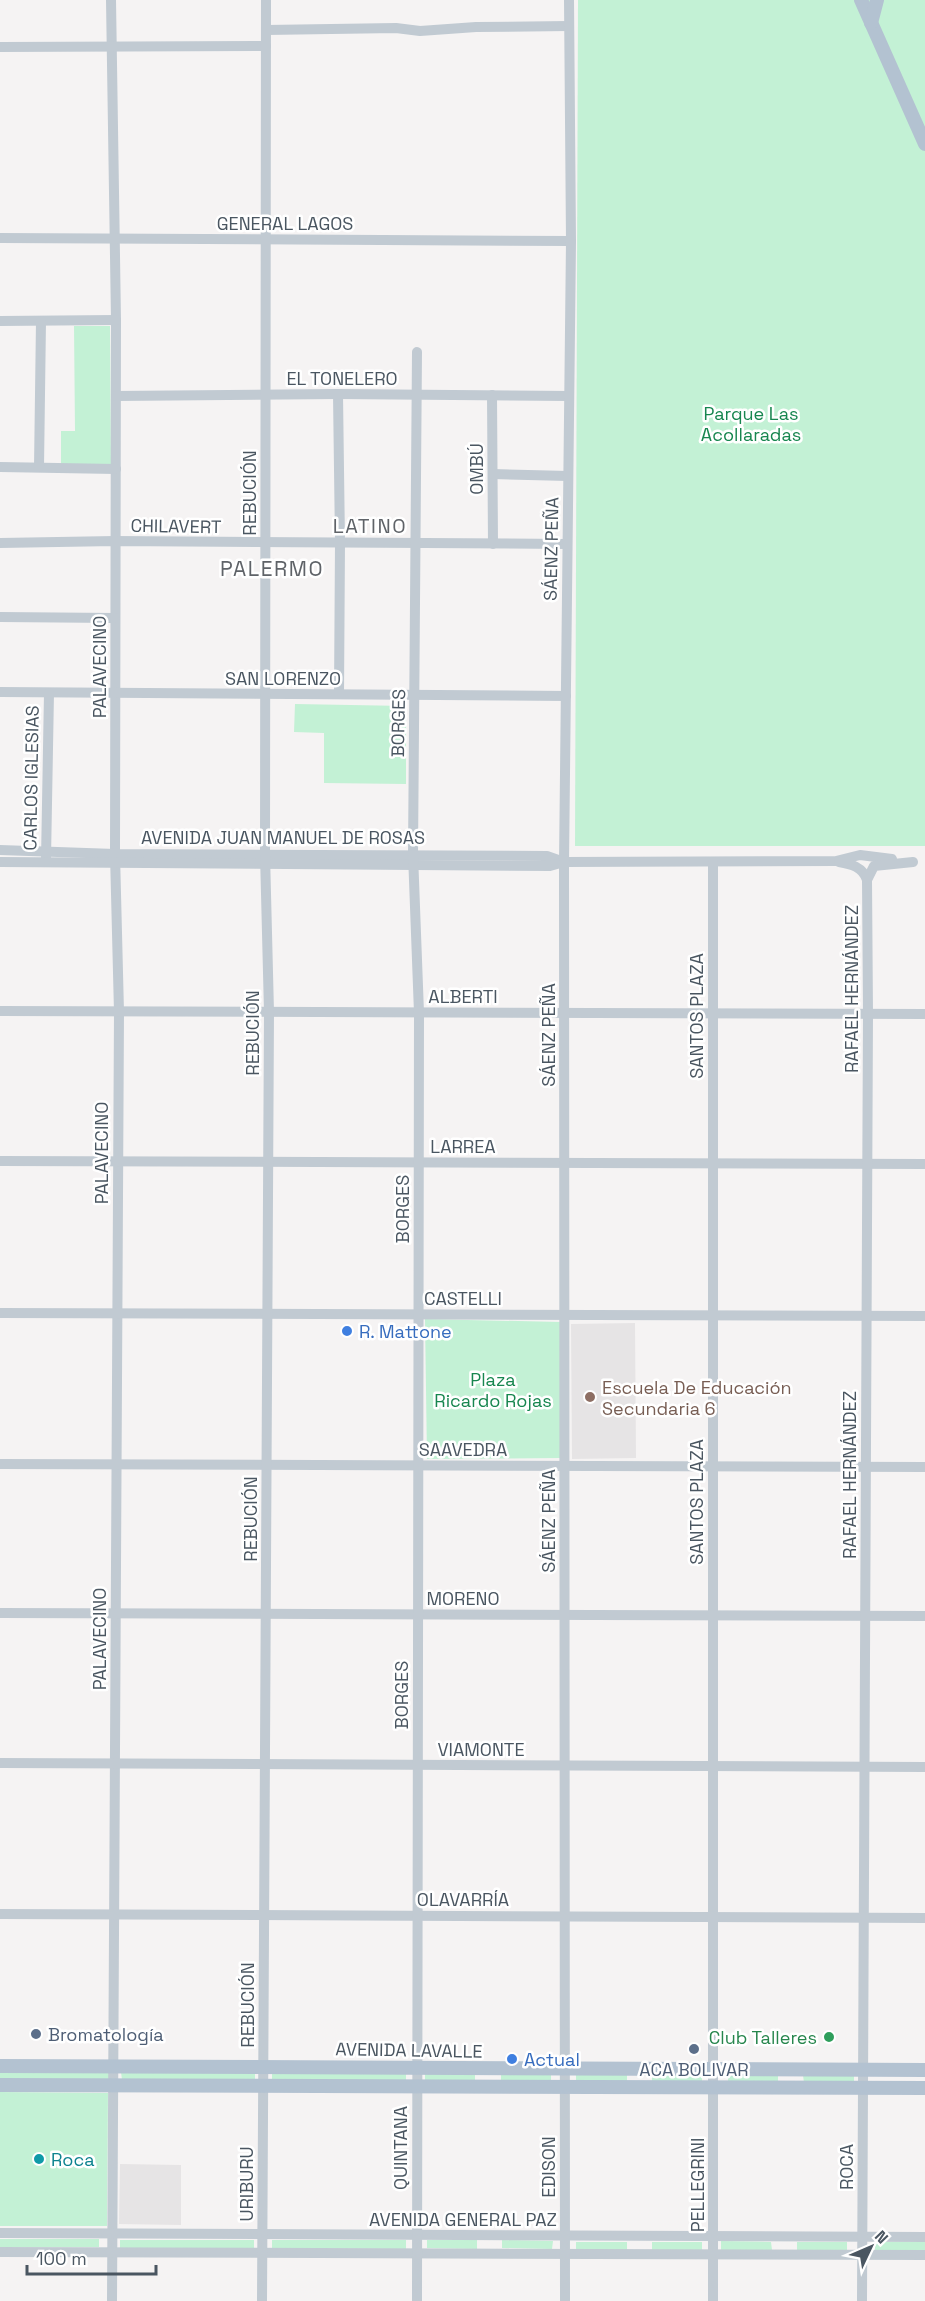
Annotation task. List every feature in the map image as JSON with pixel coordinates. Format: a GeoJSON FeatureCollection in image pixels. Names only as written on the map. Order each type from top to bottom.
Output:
{"type":"FeatureCollection","features":[{"type":"Feature","properties":{"kind":"main road"},"geometry":{"type":"LineString","coordinates":[[861,0],[925,144]]}},
{"type":"Feature","properties":{"kind":"main road"},"geometry":{"type":"LineString","coordinates":[[870,23],[877,0]]}},
{"type":"Feature","properties":{"kind":"main road","name":"AVENIDA LAVALLE"},"geometry":{"type":"LineString","coordinates":[[0,2066],[925,2070]]}},
{"type":"Feature","properties":{"kind":"main road","name":"AVENIDA LAVALLE"},"geometry":{"type":"LineString","coordinates":[[0,2085],[925,2088]]}},
{"type":"Feature","properties":{"kind":"street","name":"PALAVECINO"},"geometry":{"type":"LineString","coordinates":[[111,0],[116,239],[115,858],[119,1012],[112,2301]]}},
{"type":"Feature","properties":{"kind":"street","name":"REBUCIÓN"},"geometry":{"type":"LineString","coordinates":[[263,2066],[269,1012],[265,859],[266,0]]}},
{"type":"Feature","properties":{"kind":"street","name":"SÁENZ PEÑA"},"geometry":{"type":"LineString","coordinates":[[564,2070],[564,862],[571,241],[569,0]]}},
{"type":"Feature","properties":{"kind":"street"},"geometry":{"type":"LineString","coordinates":[[266,30],[396,28],[420,31],[476,27],[569,26]]}},
{"type":"Feature","properties":{"kind":"street"},"geometry":{"type":"LineString","coordinates":[[0,47],[266,46]]}},
{"type":"Feature","properties":{"kind":"street","name":"GENERAL LAGOS"},"geometry":{"type":"LineString","coordinates":[[0,238],[571,241]]}},
{"type":"Feature","properties":{"kind":"street"},"geometry":{"type":"LineString","coordinates":[[0,321],[116,320]]}},
{"type":"Feature","properties":{"kind":"street"},"geometry":{"type":"LineString","coordinates":[[39,468],[41,321]]}},
{"type":"Feature","properties":{"kind":"street","name":"BORGES"},"geometry":{"type":"LineString","coordinates":[[416,2067],[419,1013],[413,854],[417,352]]}},
{"type":"Feature","properties":{"kind":"street","name":"EL TONELERO"},"geometry":{"type":"LineString","coordinates":[[116,396],[266,394],[569,396]]}},
{"type":"Feature","properties":{"kind":"street"},"geometry":{"type":"LineString","coordinates":[[338,394],[339,694]]}},
{"type":"Feature","properties":{"kind":"street","name":"OMBÚ"},"geometry":{"type":"LineString","coordinates":[[492,395],[493,544]]}},
{"type":"Feature","properties":{"kind":"street"},"geometry":{"type":"LineString","coordinates":[[0,467],[116,469]]}},
{"type":"Feature","properties":{"kind":"street"},"geometry":{"type":"LineString","coordinates":[[493,474],[568,476]]}},
{"type":"Feature","properties":{"kind":"street","name":"CHILAVERT"},"geometry":{"type":"LineString","coordinates":[[0,543],[116,541],[567,544]]}},
{"type":"Feature","properties":{"kind":"street"},"geometry":{"type":"LineString","coordinates":[[0,617],[116,618]]}},
{"type":"Feature","properties":{"kind":"street","name":"SAN LORENZO"},"geometry":{"type":"LineString","coordinates":[[0,692],[566,696]]}},
{"type":"Feature","properties":{"kind":"street","name":"CARLOS IGLESIAS"},"geometry":{"type":"LineString","coordinates":[[46,857],[49,693]]}},
{"type":"Feature","properties":{"kind":"street","name":"AVENIDA JUAN MANUEL DE ROSAS"},"geometry":{"type":"LineString","coordinates":[[0,850],[46,857]]}},
{"type":"Feature","properties":{"kind":"street","name":"AVENIDA JUAN MANUEL DE ROSAS"},"geometry":{"type":"LineString","coordinates":[[0,862],[46,857],[339,859],[413,854],[547,856],[564,862]]}},
{"type":"Feature","properties":{"kind":"street","name":"AVENIDA JUAN MANUEL DE ROSAS"},"geometry":{"type":"LineString","coordinates":[[339,859],[414,865],[550,866],[564,862],[836,861],[860,855],[925,862]]}},
{"type":"Feature","properties":{"kind":"street"},"geometry":{"type":"LineString","coordinates":[[836,861],[855,866],[867,880]]}},
{"type":"Feature","properties":{"kind":"street","name":"SANTOS PLAZA"},"geometry":{"type":"LineString","coordinates":[[713,862],[713,2069]]}},
{"type":"Feature","properties":{"kind":"street"},"geometry":{"type":"LineString","coordinates":[[867,880],[874,866],[913,862]]}},
{"type":"Feature","properties":{"kind":"street","name":"RAFAEL HERNÁNDEZ"},"geometry":{"type":"LineString","coordinates":[[863,2070],[867,880]]}},
{"type":"Feature","properties":{"kind":"street","name":"ALBERTI"},"geometry":{"type":"LineString","coordinates":[[0,1011],[925,1014]]}},
{"type":"Feature","properties":{"kind":"street","name":"LARREA"},"geometry":{"type":"LineString","coordinates":[[0,1161],[925,1164]]}},
{"type":"Feature","properties":{"kind":"street","name":"CASTELLI"},"geometry":{"type":"LineString","coordinates":[[0,1313],[925,1316]]}},
{"type":"Feature","properties":{"kind":"street","name":"SAAVEDRA"},"geometry":{"type":"LineString","coordinates":[[0,1464],[925,1467]]}},
{"type":"Feature","properties":{"kind":"street","name":"MORENO"},"geometry":{"type":"LineString","coordinates":[[0,1613],[925,1616]]}},
{"type":"Feature","properties":{"kind":"street","name":"VIAMONTE"},"geometry":{"type":"LineString","coordinates":[[0,1763],[925,1767]]}},
{"type":"Feature","properties":{"kind":"street","name":"OLAVARRÍA"},"geometry":{"type":"LineString","coordinates":[[0,1914],[925,1918]]}},
{"type":"Feature","properties":{"kind":"street","name":"URIBURU"},"geometry":{"type":"LineString","coordinates":[[262,2301],[263,2066]]}},
{"type":"Feature","properties":{"kind":"street","name":"QUINTANA"},"geometry":{"type":"LineString","coordinates":[[416,2067],[417,2301]]}},
{"type":"Feature","properties":{"kind":"street","name":"PELLEGRINI"},"geometry":{"type":"LineString","coordinates":[[713,2069],[713,2301]]}},
{"type":"Feature","properties":{"kind":"street","name":"EDISON"},"geometry":{"type":"LineString","coordinates":[[564,2070],[565,2301]]}},
{"type":"Feature","properties":{"kind":"street","name":"ROCA"},"geometry":{"type":"LineString","coordinates":[[862,2301],[863,2070]]}},
{"type":"Feature","properties":{"kind":"street","name":"AVENIDA GENERAL PAZ"},"geometry":{"type":"LineString","coordinates":[[0,2233],[925,2237]]}},
{"type":"Feature","properties":{"kind":"street","name":"AVENIDA GENERAL PAZ"},"geometry":{"type":"LineString","coordinates":[[0,2252],[925,2255]]}},
{"type":"Feature","properties":{"kind":"shaded area"},"geometry":{"type":"Polygon","coordinates":[[[635,1323],[636,1458],[572,1459],[571,1324],[635,1323]]]}},
{"type":"Feature","properties":{"kind":"shaded area"},"geometry":{"type":"Polygon","coordinates":[[[120,2164],[181,2165],[181,2225],[119,2224],[120,2164]]]}},
{"type":"Feature","properties":{"kind":"green space","name":"Parque Las Acollaradas"},"geometry":{"type":"Polygon","coordinates":[[[578,0],[925,0],[925,846],[575,846],[578,0]]]}},
{"type":"Feature","properties":{"kind":"green space"},"geometry":{"type":"Polygon","coordinates":[[[74,326],[110,326],[111,464],[61,464],[61,431],[75,431],[74,326]]]}},
{"type":"Feature","properties":{"kind":"green space"},"geometry":{"type":"Polygon","coordinates":[[[295,704],[406,706],[406,784],[324,783],[324,733],[294,732],[295,704]]]}},
{"type":"Feature","properties":{"kind":"green space","name":"Plaza Ricardo Rojas"},"geometry":{"type":"Polygon","coordinates":[[[425,1319],[560,1322],[560,1458],[427,1459],[425,1319]]]}},
{"type":"Feature","properties":{"kind":"green space"},"geometry":{"type":"Polygon","coordinates":[[[0,2072],[109,2072],[109,2081],[0,2080],[0,2072]]]}},
{"type":"Feature","properties":{"kind":"green space"},"geometry":{"type":"Polygon","coordinates":[[[121,2072],[255,2072],[255,2080],[122,2080],[121,2072]]]}},
{"type":"Feature","properties":{"kind":"green space"},"geometry":{"type":"Polygon","coordinates":[[[272,2073],[406,2073],[406,2082],[272,2081],[272,2073]]]}},
{"type":"Feature","properties":{"kind":"green space"},"geometry":{"type":"Polygon","coordinates":[[[425,2074],[475,2074],[475,2082],[425,2082],[425,2074]]]}},
{"type":"Feature","properties":{"kind":"green space"},"geometry":{"type":"Polygon","coordinates":[[[501,2074],[551,2074],[551,2082],[501,2082],[501,2074]]]}},
{"type":"Feature","properties":{"kind":"green space"},"geometry":{"type":"Polygon","coordinates":[[[576,2074],[627,2074],[627,2082],[576,2082],[576,2074]]]}},
{"type":"Feature","properties":{"kind":"green space"},"geometry":{"type":"Polygon","coordinates":[[[652,2074],[702,2075],[702,2083],[652,2082],[652,2074]]]}},
{"type":"Feature","properties":{"kind":"green space"},"geometry":{"type":"Polygon","coordinates":[[[728,2074],[778,2075],[778,2083],[728,2083],[728,2074]]]}},
{"type":"Feature","properties":{"kind":"green space"},"geometry":{"type":"Polygon","coordinates":[[[803,2075],[854,2075],[854,2083],[804,2083],[803,2075]]]}},
{"type":"Feature","properties":{"kind":"green space"},"geometry":{"type":"Polygon","coordinates":[[[0,2092],[108,2093],[107,2226],[0,2226],[0,2092]]]}},
{"type":"Feature","properties":{"kind":"green space"},"geometry":{"type":"Polygon","coordinates":[[[0,2239],[99,2239],[99,2247],[0,2247],[0,2239]]]}},
{"type":"Feature","properties":{"kind":"green space"},"geometry":{"type":"Polygon","coordinates":[[[120,2240],[254,2240],[254,2248],[120,2248],[120,2240]]]}},
{"type":"Feature","properties":{"kind":"green space"},"geometry":{"type":"Polygon","coordinates":[[[272,2240],[406,2240],[406,2249],[272,2248],[272,2240]]]}},
{"type":"Feature","properties":{"kind":"green space"},"geometry":{"type":"Polygon","coordinates":[[[427,2240],[477,2240],[477,2249],[427,2248],[427,2240]]]}},
{"type":"Feature","properties":{"kind":"green space"},"geometry":{"type":"Polygon","coordinates":[[[502,2240],[553,2241],[552,2249],[502,2248],[502,2240]]]}},
{"type":"Feature","properties":{"kind":"green space"},"geometry":{"type":"Polygon","coordinates":[[[721,2241],[771,2242],[772,2250],[721,2250],[721,2241]]]}},
{"type":"Feature","properties":{"kind":"green space"},"geometry":{"type":"Polygon","coordinates":[[[576,2242],[627,2242],[627,2250],[576,2250],[576,2242]]]}},
{"type":"Feature","properties":{"kind":"green space"},"geometry":{"type":"Polygon","coordinates":[[[652,2242],[702,2242],[702,2250],[652,2250],[652,2242]]]}},
{"type":"Feature","properties":{"kind":"green space"},"geometry":{"type":"Polygon","coordinates":[[[797,2242],[847,2242],[847,2250],[797,2250],[797,2242]]]}},
{"type":"Feature","properties":{"kind":"green space"},"geometry":{"type":"Polygon","coordinates":[[[875,2242],[925,2242],[925,2250],[875,2250],[875,2242]]]}},
{"type":"Feature","properties":{"kind":"place","name":"R. Mattone"},"geometry":{"type":"Point","coordinates":[347,1331]}},
{"type":"Feature","properties":{"kind":"place","name":"Escuela De Educación Secundaria 6"},"geometry":{"type":"Point","coordinates":[590,1397]}},
{"type":"Feature","properties":{"kind":"place","name":"Bromatología"},"geometry":{"type":"Point","coordinates":[36,2034]}},
{"type":"Feature","properties":{"kind":"place","name":"Club Talleres"},"geometry":{"type":"Point","coordinates":[829,2037]}},
{"type":"Feature","properties":{"kind":"place","name":"ACA BOLIVAR"},"geometry":{"type":"Point","coordinates":[694,2049]}},
{"type":"Feature","properties":{"kind":"place","name":"Actual"},"geometry":{"type":"Point","coordinates":[512,2059]}},
{"type":"Feature","properties":{"kind":"place","name":"Roca"},"geometry":{"type":"Point","coordinates":[39,2159]}},
{"type":"Feature","properties":{"kind":"district","name":"LATINO"},"geometry":{"type":"Point","coordinates":[370,526]}},
{"type":"Feature","properties":{"kind":"district","name":"PALERMO"},"geometry":{"type":"Point","coordinates":[272,568]}}]}
